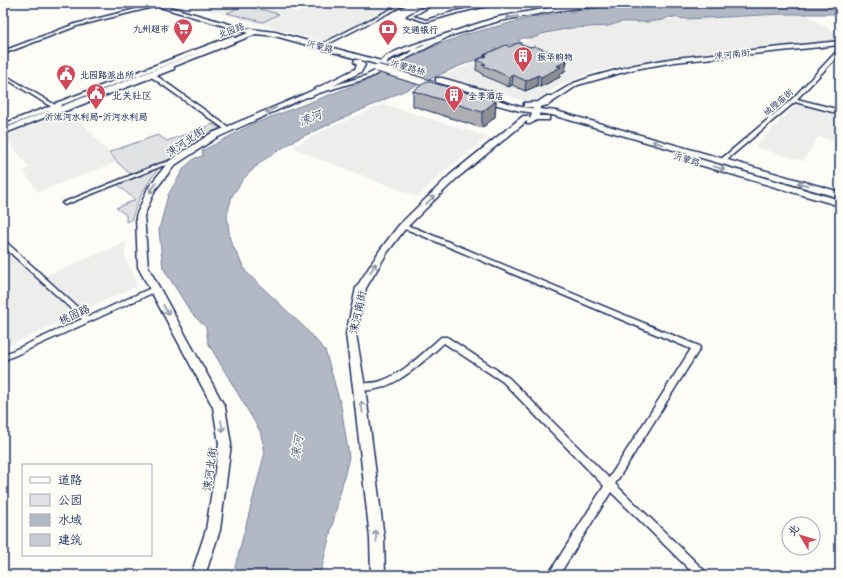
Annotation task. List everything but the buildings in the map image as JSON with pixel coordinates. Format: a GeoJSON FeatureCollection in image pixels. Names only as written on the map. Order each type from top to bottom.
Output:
{"type":"FeatureCollection","features":[{"type":"Feature","properties":{"kind":"main road","name":"沂蒙路"},"geometry":{"type":"LineString","coordinates":[[165,3],[249,26],[257,31],[280,40],[358,62],[380,66]]}},
{"type":"Feature","properties":{"kind":"main road","name":"涑河北街"},"geometry":{"type":"LineString","coordinates":[[198,575],[213,530],[225,444],[219,407],[143,267],[140,216],[151,190],[172,163],[213,136],[307,95],[367,77],[414,51],[448,35],[498,19],[568,5],[580,6],[606,3]]}},
{"type":"Feature","properties":{"kind":"main road","name":"沂蒙路"},"geometry":{"type":"LineString","coordinates":[[151,4],[242,30],[275,34],[320,46],[366,59],[380,66]]}},
{"type":"Feature","properties":{"kind":"main road"},"geometry":{"type":"LineString","coordinates":[[230,26],[236,32],[230,40]]}},
{"type":"Feature","properties":{"kind":"main road","name":"北园路"},"geometry":{"type":"LineString","coordinates":[[3,133],[230,40],[257,31]]}},
{"type":"Feature","properties":{"kind":"main road","name":"北园路"},"geometry":{"type":"LineString","coordinates":[[3,127],[59,109],[168,68],[257,31]]}},
{"type":"Feature","properties":{"kind":"main road"},"geometry":{"type":"LineString","coordinates":[[366,59],[380,60],[440,36],[448,35]]}},
{"type":"Feature","properties":{"kind":"main road"},"geometry":{"type":"LineString","coordinates":[[168,68],[234,43],[257,39],[280,40]]}},
{"type":"Feature","properties":{"kind":"main road","name":"涑河南街"},"geometry":{"type":"LineString","coordinates":[[378,575],[376,538],[359,387],[350,334],[361,288],[383,252],[402,227],[453,177],[491,146],[576,84],[625,70],[675,60],[840,43]]}},
{"type":"Feature","properties":{"kind":"main road"},"geometry":{"type":"LineString","coordinates":[[339,86],[335,85],[334,83],[365,68],[380,66],[385,59],[408,49],[415,48],[414,51]]}},
{"type":"Feature","properties":{"kind":"main road"},"geometry":{"type":"LineString","coordinates":[[307,95],[358,70],[361,65],[358,62]]}},
{"type":"Feature","properties":{"kind":"main road","name":"沂蒙路桥"},"geometry":{"type":"LineString","coordinates":[[380,66],[436,82]]}},
{"type":"Feature","properties":{"kind":"main road","name":"沂蒙路"},"geometry":{"type":"LineString","coordinates":[[436,82],[527,105],[541,111],[840,204]]}},
{"type":"Feature","properties":{"kind":"main road","name":"沂蒙路"},"geometry":{"type":"LineString","coordinates":[[436,82],[520,109],[541,111],[840,195]]}},
{"type":"Feature","properties":{"kind":"main road"},"geometry":{"type":"LineString","coordinates":[[480,155],[493,149],[541,111]]}},
{"type":"Feature","properties":{"kind":"street"},"geometry":{"type":"LineString","coordinates":[[320,46],[406,3]]}},
{"type":"Feature","properties":{"kind":"street"},"geometry":{"type":"LineString","coordinates":[[434,3],[409,16],[426,20],[498,3]]}},
{"type":"Feature","properties":{"kind":"street"},"geometry":{"type":"LineString","coordinates":[[4,51],[76,25],[151,4]]}},
{"type":"Feature","properties":{"kind":"street","name":"城隍庙街"},"geometry":{"type":"LineString","coordinates":[[722,161],[794,100],[840,50]]}},
{"type":"Feature","properties":{"kind":"street"},"geometry":{"type":"LineString","coordinates":[[3,133],[168,68]]}},
{"type":"Feature","properties":{"kind":"street"},"geometry":{"type":"LineString","coordinates":[[3,75],[59,109]]}},
{"type":"Feature","properties":{"kind":"street"},"geometry":{"type":"LineString","coordinates":[[152,75],[225,127]]}},
{"type":"Feature","properties":{"kind":"street"},"geometry":{"type":"LineString","coordinates":[[794,100],[840,112]]}},
{"type":"Feature","properties":{"kind":"street"},"geometry":{"type":"LineString","coordinates":[[65,203],[161,165],[172,163]]}},
{"type":"Feature","properties":{"kind":"street"},"geometry":{"type":"LineString","coordinates":[[402,227],[421,232],[696,348],[553,575]]}},
{"type":"Feature","properties":{"kind":"street"},"geometry":{"type":"LineString","coordinates":[[3,242],[87,320]]}},
{"type":"Feature","properties":{"kind":"street","name":"桃园路"},"geometry":{"type":"LineString","coordinates":[[3,358],[155,289]]}},
{"type":"Feature","properties":{"kind":"street"},"geometry":{"type":"LineString","coordinates":[[359,387],[371,388],[397,378],[444,339],[506,380],[702,575]]}},
{"type":"Feature","properties":{"kind":"shaded area"},"geometry":{"type":"Polygon","coordinates":[[[198,3],[268,3],[276,9],[281,8],[297,12],[321,3],[402,3],[324,42],[190,5],[198,3]]]}},
{"type":"Feature","properties":{"kind":"shaded area"},"geometry":{"type":"Polygon","coordinates":[[[806,14],[840,37],[840,40],[634,63],[587,74],[559,86],[540,98],[529,102],[442,76],[541,35],[588,27],[697,17],[806,14]]]}},
{"type":"Feature","properties":{"kind":"shaded area"},"geometry":{"type":"Polygon","coordinates":[[[798,103],[840,115],[840,143],[818,137],[803,161],[754,147],[798,103]]]}},
{"type":"Feature","properties":{"kind":"shaded area"},"geometry":{"type":"Polygon","coordinates":[[[384,104],[488,137],[441,174],[418,197],[314,157],[293,147],[324,130],[384,104]]]}},
{"type":"Feature","properties":{"kind":"shaded area"},"geometry":{"type":"Polygon","coordinates":[[[71,110],[117,162],[38,192],[23,171],[30,168],[4,136],[71,110]]]}},
{"type":"Feature","properties":{"kind":"shaded area"},"geometry":{"type":"Polygon","coordinates":[[[126,242],[125,258],[135,278],[137,286],[83,311],[45,276],[126,242]]]}},
{"type":"Feature","properties":{"kind":"shaded area"},"geometry":{"type":"Polygon","coordinates":[[[3,247],[76,315],[3,348],[3,247]]]}},
{"type":"Feature","properties":{"kind":"green space"},"geometry":{"type":"Polygon","coordinates":[[[244,5],[279,14],[263,22],[227,13],[244,5]]]}},
{"type":"Feature","properties":{"kind":"green space"},"geometry":{"type":"Polygon","coordinates":[[[213,124],[220,128],[195,140],[172,158],[130,174],[109,152],[158,135],[167,141],[213,124]]]}},
{"type":"Feature","properties":{"kind":"green space"},"geometry":{"type":"Polygon","coordinates":[[[158,169],[142,193],[131,220],[126,222],[126,215],[116,208],[135,200],[117,184],[158,169]]]}},
{"type":"Feature","properties":{"kind":"water","name":"涑河"},"geometry":{"type":"Polygon","coordinates":[[[674,3],[840,3],[840,14],[782,14],[687,19],[669,17],[663,20],[648,22],[622,22],[608,26],[572,28],[541,34],[537,37],[533,37],[534,38],[522,38],[519,40],[521,43],[507,45],[498,51],[457,67],[297,139],[262,161],[244,178],[232,196],[227,215],[230,240],[246,272],[303,326],[325,350],[341,406],[349,457],[320,575],[233,575],[265,452],[260,431],[208,343],[206,327],[192,314],[163,268],[159,230],[168,195],[184,168],[195,158],[203,156],[202,151],[253,124],[363,82],[408,56],[418,55],[430,48],[464,35],[533,17],[606,7],[617,8],[674,3]]]}},
{"type":"Feature","properties":{"kind":"place","name":"九州超市"},"geometry":{"type":"Point","coordinates":[183,45]}},
{"type":"Feature","properties":{"kind":"place","name":"交通银行"},"geometry":{"type":"Point","coordinates":[388,46]}},
{"type":"Feature","properties":{"kind":"place","name":"振华购物"},"geometry":{"type":"Point","coordinates":[523,73]}},
{"type":"Feature","properties":{"kind":"place","name":"北园路派出所"},"geometry":{"type":"Point","coordinates":[66,91]}},
{"type":"Feature","properties":{"kind":"place","name":"沂沭河水利局-沂河水利局"},"geometry":{"type":"Point","coordinates":[96,110]}},
{"type":"Feature","properties":{"kind":"place","name":"全季酒店"},"geometry":{"type":"Point","coordinates":[454,112]}},
{"type":"Feature","properties":{"kind":"district","name":"北关社区"},"geometry":{"type":"Point","coordinates":[132,95]}}]}
